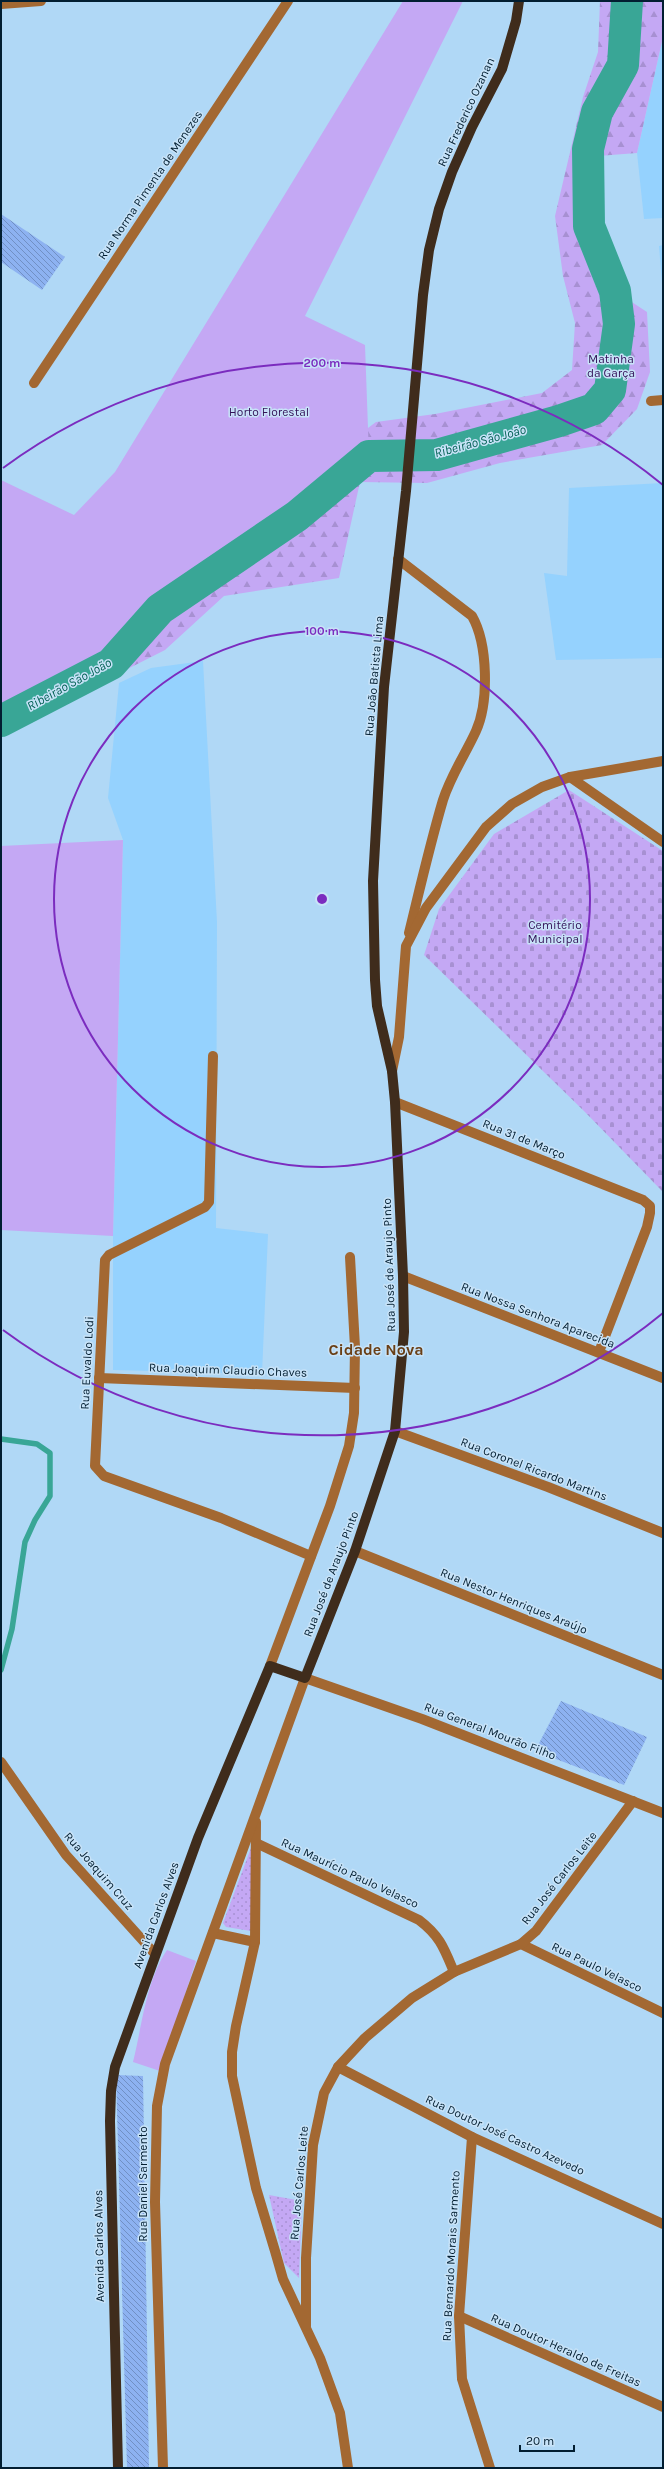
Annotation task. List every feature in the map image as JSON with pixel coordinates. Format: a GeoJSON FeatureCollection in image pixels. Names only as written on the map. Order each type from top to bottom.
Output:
{"type":"FeatureCollection","features":[{"type":"Feature","properties":{"kind":"main road","name":"Rua Frederico Ozanan"},"geometry":{"type":"LineString","coordinates":[[416,375],[423,294],[429,250],[439,209],[472,127],[502,69],[516,21],[519,1]]}},
{"type":"Feature","properties":{"kind":"main road","name":"Rua João Batista Lima"},"geometry":{"type":"LineString","coordinates":[[375,980],[373,881],[384,687],[406,491],[416,375]]}},
{"type":"Feature","properties":{"kind":"main road","name":"Rua José de Araujo Pinto"},"geometry":{"type":"LineString","coordinates":[[305,1678],[355,1551],[395,1432],[404,1332],[403,1276],[395,1102],[392,1071],[377,1006],[375,980]]}},
{"type":"Feature","properties":{"kind":"main road"},"geometry":{"type":"LineString","coordinates":[[270,1666],[305,1678]]}},
{"type":"Feature","properties":{"kind":"main road","name":"Avenida Carlos Alves"},"geometry":{"type":"LineString","coordinates":[[118,2468],[111,2091],[115,2067],[198,1838],[270,1666]]}},
{"type":"Feature","properties":{"kind":"street"},"geometry":{"type":"LineString","coordinates":[[1,4],[41,1]]}},
{"type":"Feature","properties":{"kind":"street","name":"Rua Norma Pimenta de Menezes"},"geometry":{"type":"LineString","coordinates":[[34,383],[288,1]]}},
{"type":"Feature","properties":{"kind":"street"},"geometry":{"type":"LineString","coordinates":[[650,401],[663,400]]}},
{"type":"Feature","properties":{"kind":"street"},"geometry":{"type":"LineString","coordinates":[[392,1071],[399,1037],[406,946],[443,800],[451,777],[476,731],[482,712],[485,673],[479,628],[472,616],[398,559]]}},
{"type":"Feature","properties":{"kind":"street"},"geometry":{"type":"LineString","coordinates":[[406,946],[426,908],[486,827],[512,804],[542,787],[570,777],[663,761]]}},
{"type":"Feature","properties":{"kind":"street"},"geometry":{"type":"LineString","coordinates":[[570,777],[663,842]]}},
{"type":"Feature","properties":{"kind":"street","name":"Rua Euvaldo Lodi"},"geometry":{"type":"LineString","coordinates":[[213,1056],[209,1202],[205,1207],[110,1255],[105,1260],[103,1269],[95,1466],[104,1476],[221,1518],[311,1556]]}},
{"type":"Feature","properties":{"kind":"street","name":"Rua 31 de Março"},"geometry":{"type":"LineString","coordinates":[[395,1102],[643,1200],[650,1206],[647,1227],[599,1352]]}},
{"type":"Feature","properties":{"kind":"street","name":"Rua José de Araujo Pinto"},"geometry":{"type":"LineString","coordinates":[[270,1666],[330,1506],[349,1446],[355,1388],[355,1347],[350,1257]]}},
{"type":"Feature","properties":{"kind":"street","name":"Rua Nossa Senhora Aparecida"},"geometry":{"type":"LineString","coordinates":[[403,1276],[663,1378]]}},
{"type":"Feature","properties":{"kind":"street","name":"Rua Joaquim Claudio Chaves"},"geometry":{"type":"LineString","coordinates":[[99,1378],[355,1388]]}},
{"type":"Feature","properties":{"kind":"street","name":"Rua Coronel Ricardo Martins"},"geometry":{"type":"LineString","coordinates":[[395,1432],[548,1487],[663,1533]]}},
{"type":"Feature","properties":{"kind":"street","name":"Rua Nestor Henriques Araújo"},"geometry":{"type":"LineString","coordinates":[[355,1551],[663,1675]]}},
{"type":"Feature","properties":{"kind":"street"},"geometry":{"type":"LineString","coordinates":[[305,1678],[256,1815],[254,1942],[236,2026],[232,2052],[232,2076],[256,2188],[283,2279],[320,2358],[340,2413],[348,2468]]}},
{"type":"Feature","properties":{"kind":"street","name":"Rua General Mourão Filho"},"geometry":{"type":"LineString","coordinates":[[305,1678],[422,1719],[663,1813]]}},
{"type":"Feature","properties":{"kind":"street","name":"Rua Joaquim Cruz"},"geometry":{"type":"LineString","coordinates":[[1,1762],[66,1856],[155,1954]]}},
{"type":"Feature","properties":{"kind":"street","name":"Rua José Carlos Leite"},"geometry":{"type":"LineString","coordinates":[[306,2326],[306,2258],[313,2145],[324,2093],[338,2067],[365,2038],[412,1998],[454,1972],[521,1944],[536,1931],[633,1801]]}},
{"type":"Feature","properties":{"kind":"street","name":"Rua Daniel Sarmento"},"geometry":{"type":"LineString","coordinates":[[163,2468],[155,2202],[157,2106],[165,2064],[256,1815]]}},
{"type":"Feature","properties":{"kind":"street","name":"Rua Maurício Paulo Velasco"},"geometry":{"type":"LineString","coordinates":[[256,1843],[419,1920],[434,1932],[442,1941],[454,1972]]}},
{"type":"Feature","properties":{"kind":"street"},"geometry":{"type":"LineString","coordinates":[[213,1933],[254,1942]]}},
{"type":"Feature","properties":{"kind":"street","name":"Rua Paulo Velasco"},"geometry":{"type":"LineString","coordinates":[[521,1944],[663,2013]]}},
{"type":"Feature","properties":{"kind":"street","name":"Rua Doutor José Castro Azevedo"},"geometry":{"type":"LineString","coordinates":[[338,2067],[472,2137],[663,2224]]}},
{"type":"Feature","properties":{"kind":"street","name":"Rua Bernardo Morais Sarmento"},"geometry":{"type":"LineString","coordinates":[[472,2137],[458,2316],[462,2379],[490,2468]]}},
{"type":"Feature","properties":{"kind":"street","name":"Rua Doutor Heraldo de Freitas"},"geometry":{"type":"LineString","coordinates":[[458,2316],[663,2407]]}},
{"type":"Feature","properties":{"kind":"shaded area"},"geometry":{"type":"Polygon","coordinates":[[[663,37],[663,218],[644,219],[637,153],[663,37]]]}},
{"type":"Feature","properties":{"kind":"shaded area"},"geometry":{"type":"Polygon","coordinates":[[[663,245],[663,296],[659,246],[663,245]]]}},
{"type":"Feature","properties":{"kind":"shaded area"},"geometry":{"type":"Polygon","coordinates":[[[663,483],[663,658],[556,660],[544,573],[567,576],[569,488],[663,483]]]}},
{"type":"Feature","properties":{"kind":"shaded area"},"geometry":{"type":"Polygon","coordinates":[[[203,661],[217,922],[216,1228],[268,1234],[262,1374],[113,1370],[113,1236],[123,840],[108,798],[119,683],[151,668],[203,661]]]}},
{"type":"Feature","properties":{"kind":"green space","name":"Horto Florestal"},"geometry":{"type":"Polygon","coordinates":[[[403,1],[463,1],[305,316],[365,345],[369,456],[297,516],[160,609],[111,664],[1,720],[1,480],[74,515],[115,472],[403,1]]]}},
{"type":"Feature","properties":{"kind":"green space","name":"Matinha da Garça"},"geometry":{"type":"Polygon","coordinates":[[[600,1],[663,1],[663,37],[637,153],[598,156],[589,226],[615,291],[647,312],[650,372],[637,409],[602,445],[500,463],[427,483],[360,482],[339,578],[224,596],[165,650],[1,733],[1,679],[254,513],[376,422],[435,414],[542,393],[572,370],[575,323],[563,276],[555,216],[583,97],[598,52],[600,1]]]}},
{"type":"Feature","properties":{"kind":"green space","name":"Cemitério Municipal"},"geometry":{"type":"Polygon","coordinates":[[[569,790],[663,851],[663,1192],[585,1112],[424,955],[439,909],[494,834],[569,790]]]}},
{"type":"Feature","properties":{"kind":"green space"},"geometry":{"type":"Polygon","coordinates":[[[123,840],[113,1236],[1,1230],[1,846],[123,840]]]}},
{"type":"Feature","properties":{"kind":"green space"},"geometry":{"type":"Polygon","coordinates":[[[251,1848],[251,1931],[226,1927],[223,1923],[251,1848]]]}},
{"type":"Feature","properties":{"kind":"green space"},"geometry":{"type":"Polygon","coordinates":[[[167,1950],[196,1961],[160,2071],[133,2062],[149,1990],[160,1962],[167,1950]]]}},
{"type":"Feature","properties":{"kind":"green space"},"geometry":{"type":"Polygon","coordinates":[[[269,2195],[302,2201],[299,2278],[284,2263],[269,2195]]]}},
{"type":"Feature","properties":{"kind":"building"},"geometry":{"type":"Polygon","coordinates":[[[1,214],[65,257],[42,290],[1,262],[1,214]]]}},
{"type":"Feature","properties":{"kind":"building"},"geometry":{"type":"Polygon","coordinates":[[[561,1701],[647,1737],[624,1785],[535,1751],[561,1701]]]}},
{"type":"Feature","properties":{"kind":"building"},"geometry":{"type":"Polygon","coordinates":[[[116,2075],[143,2076],[149,2468],[127,2468],[116,2075]]]}},
{"type":"Feature","properties":{"kind":"waterway","name":"Ribeirão São João"},"geometry":{"type":"LineString","coordinates":[[1,721],[111,664],[160,609],[297,516],[369,456],[437,455],[559,421],[594,409],[610,390],[619,324],[615,291],[589,226],[588,149],[597,112],[623,65],[627,1]]}},
{"type":"Feature","properties":{"kind":"waterway"},"geometry":{"type":"LineString","coordinates":[[1,1439],[37,1444],[50,1453],[50,1496],[35,1520],[25,1542],[12,1629],[1,1670]]}},
{"type":"Feature","properties":{"kind":"district","name":"Cidade Nova"},"geometry":{"type":"Point","coordinates":[376,1349]}}]}
